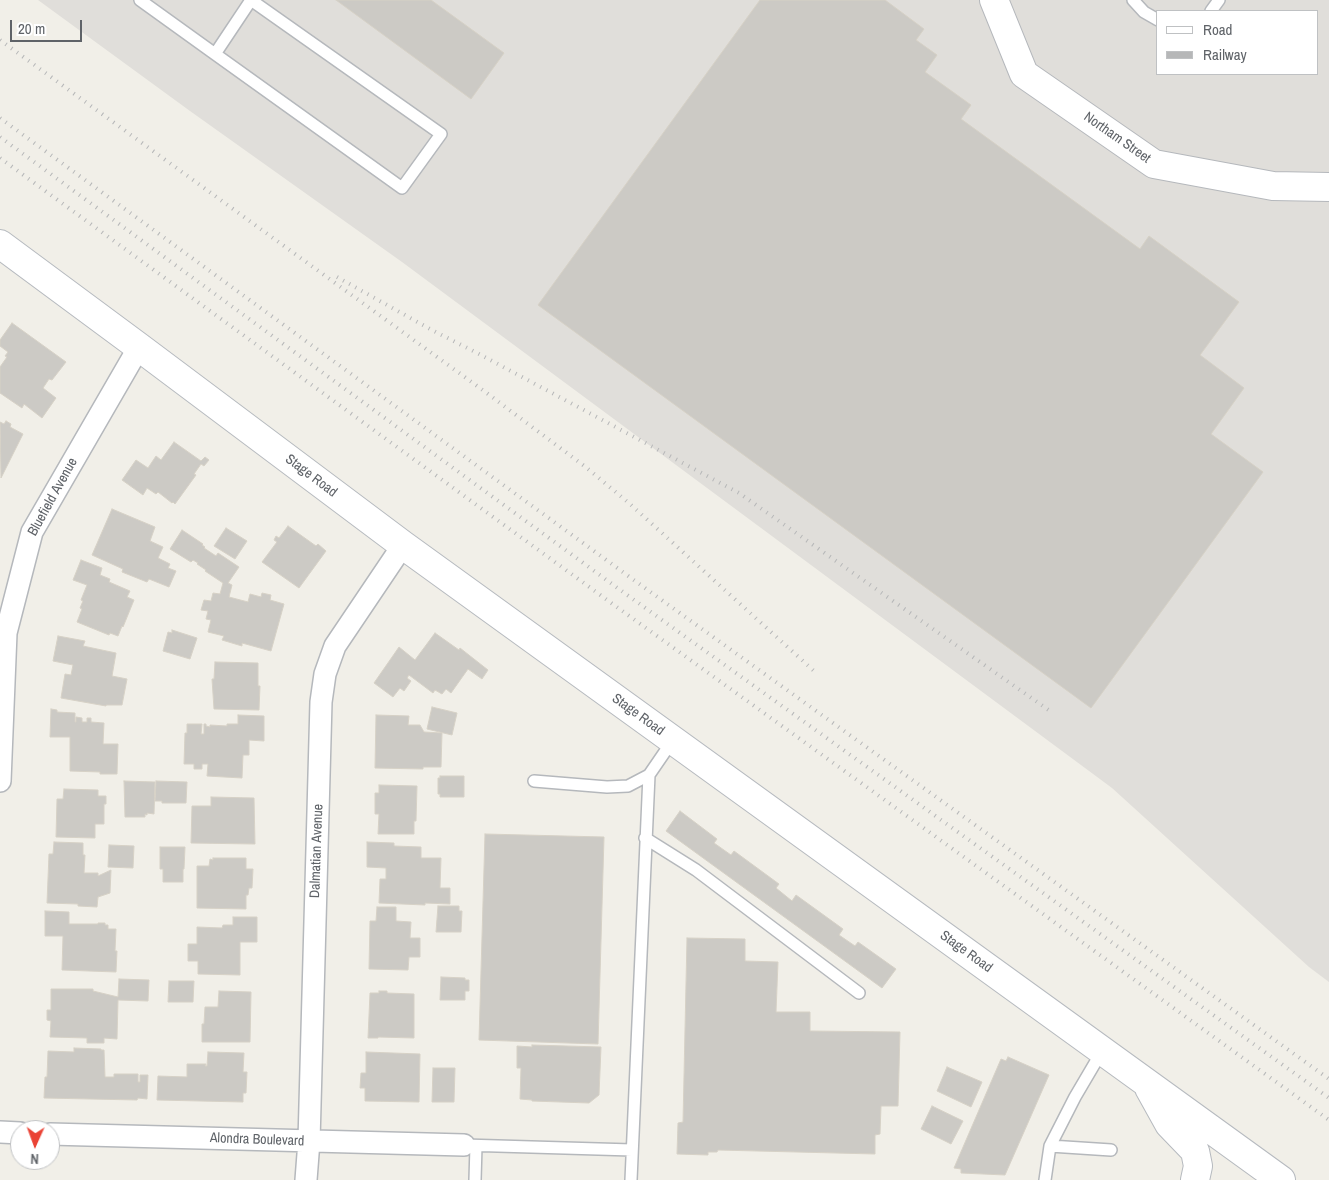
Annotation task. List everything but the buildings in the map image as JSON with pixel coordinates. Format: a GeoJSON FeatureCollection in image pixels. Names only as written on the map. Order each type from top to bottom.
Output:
{"type":"FeatureCollection","features":[{"type":"Feature","properties":{"kind":"main road","name":"Northam Street"},"geometry":{"type":"LineString","coordinates":[[994,0],[1024,74],[1154,164],[1273,186],[1329,187]]}},
{"type":"Feature","properties":{"kind":"main road","name":"Stage Road"},"geometry":{"type":"LineString","coordinates":[[0,244],[403,544],[1281,1180]]}},
{"type":"Feature","properties":{"kind":"main road"},"geometry":{"type":"LineString","coordinates":[[1146,1082],[1169,1124],[1195,1152],[1198,1166],[1195,1180]]}},
{"type":"Feature","properties":{"kind":"street","name":"Bluefield Avenue"},"geometry":{"type":"LineString","coordinates":[[0,781],[6,633],[32,532],[139,347]]}},
{"type":"Feature","properties":{"kind":"street","name":"Dalmatian Avenue"},"geometry":{"type":"LineString","coordinates":[[306,1180],[309,1141],[321,702],[325,674],[335,646],[403,544]]}},
{"type":"Feature","properties":{"kind":"street","name":"Alondra Boulevard"},"geometry":{"type":"LineString","coordinates":[[60,1134],[470,1145]]}},
{"type":"Feature","properties":{"kind":"lane"},"geometry":{"type":"LineString","coordinates":[[140,0],[215,54],[402,188],[441,134],[251,0],[215,54]]}},
{"type":"Feature","properties":{"kind":"lane"},"geometry":{"type":"LineString","coordinates":[[1133,0],[1144,12],[1156,19]]}},
{"type":"Feature","properties":{"kind":"lane"},"geometry":{"type":"LineString","coordinates":[[534,781],[607,787],[628,786],[649,775],[673,740]]}},
{"type":"Feature","properties":{"kind":"lane"},"geometry":{"type":"LineString","coordinates":[[630,1180],[649,775]]}},
{"type":"Feature","properties":{"kind":"lane"},"geometry":{"type":"LineString","coordinates":[[645,838],[696,870],[859,993]]}},
{"type":"Feature","properties":{"kind":"lane"},"geometry":{"type":"LineString","coordinates":[[1045,1180],[1050,1146],[1075,1096],[1095,1063],[1105,1052]]}},
{"type":"Feature","properties":{"kind":"lane"},"geometry":{"type":"LineString","coordinates":[[475,1180],[470,1145],[632,1150]]}},
{"type":"Feature","properties":{"kind":"lane"},"geometry":{"type":"LineString","coordinates":[[1050,1146],[1111,1150]]}},
{"type":"Feature","properties":{"kind":"shaded area"},"geometry":{"type":"Polygon","coordinates":[[[38,0],[1329,0],[1329,982],[1309,967],[1112,788],[402,262],[38,0]]]}},
{"type":"Feature","properties":{"kind":"railway"},"geometry":{"type":"LineString","coordinates":[[0,40],[484,391],[587,468],[630,504],[814,671]]}},
{"type":"Feature","properties":{"kind":"railway"},"geometry":{"type":"LineString","coordinates":[[0,118],[631,578],[1329,1079]]}},
{"type":"Feature","properties":{"kind":"railway"},"geometry":{"type":"LineString","coordinates":[[0,137],[623,592],[1329,1098]]}},
{"type":"Feature","properties":{"kind":"railway"},"geometry":{"type":"LineString","coordinates":[[0,158],[614,605],[1329,1120]]}},
{"type":"Feature","properties":{"kind":"railway"},"geometry":{"type":"LineString","coordinates":[[337,277],[430,329],[739,493],[1050,711]]}}]}
